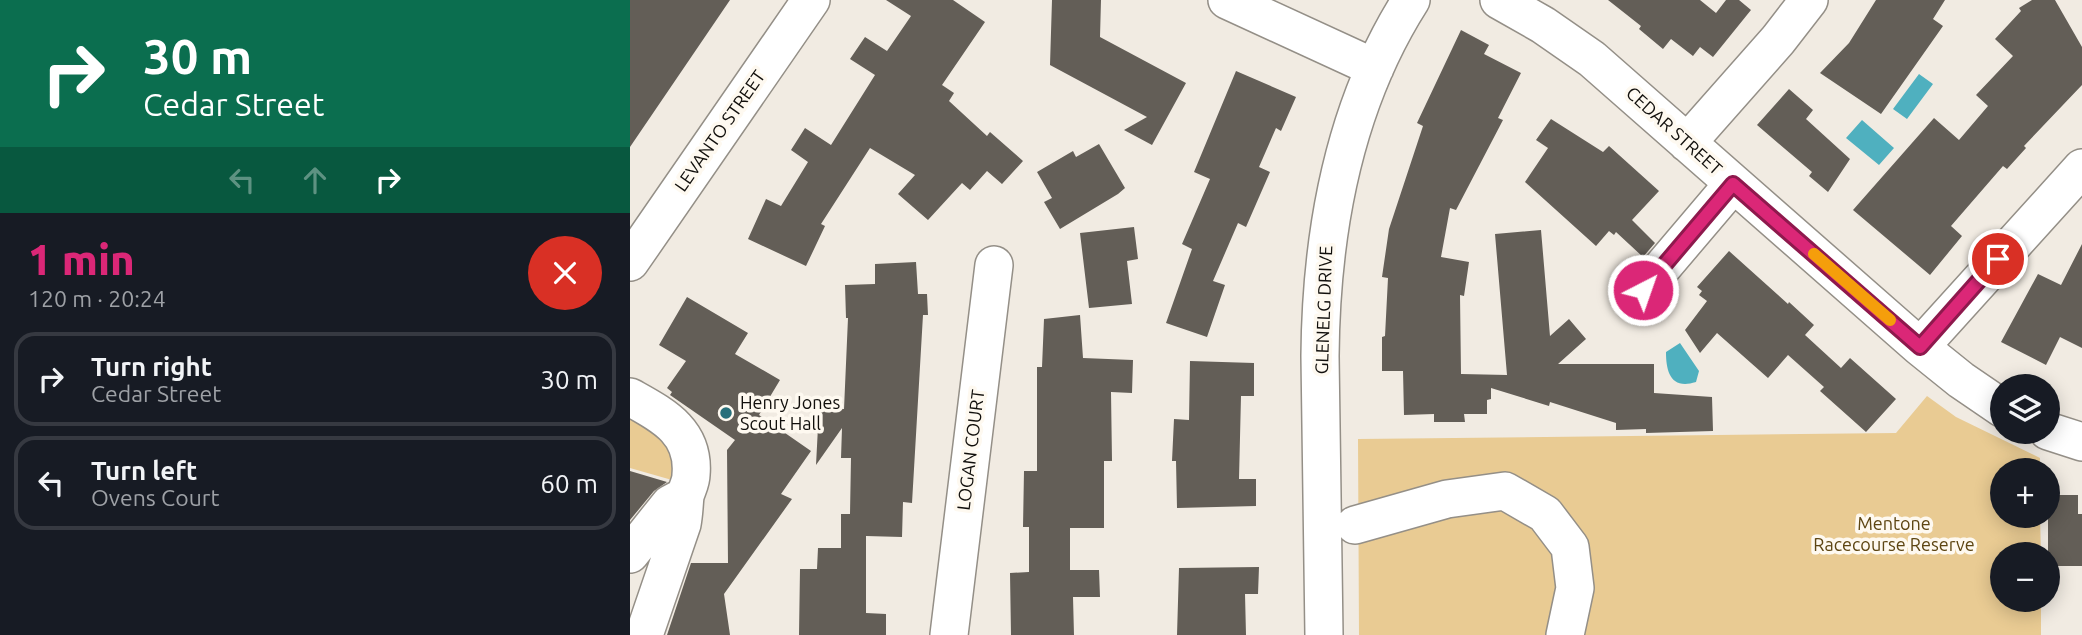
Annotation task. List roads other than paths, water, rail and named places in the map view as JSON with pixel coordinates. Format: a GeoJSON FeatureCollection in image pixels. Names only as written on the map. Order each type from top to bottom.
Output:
{"type":"FeatureCollection","features":[{"type":"Feature","properties":{"kind":"street","name":"LEVANTO STREET"},"geometry":{"type":"LineString","coordinates":[[630,262],[811,0]]}},
{"type":"Feature","properties":{"kind":"street"},"geometry":{"type":"LineString","coordinates":[[1227,0],[1375,68]]}},
{"type":"Feature","properties":{"kind":"street","name":"GLENELG DRIVE"},"geometry":{"type":"LineString","coordinates":[[1324,635],[1320,356],[1326,242],[1352,132],[1375,68],[1411,0]]}},
{"type":"Feature","properties":{"kind":"street","name":"CEDAR STREET"},"geometry":{"type":"LineString","coordinates":[[1499,0],[1543,25],[1592,59],[1920,347],[1990,400]]}},
{"type":"Feature","properties":{"kind":"street"},"geometry":{"type":"LineString","coordinates":[[1687,143],[1778,40],[1809,0]]}},
{"type":"Feature","properties":{"kind":"street"},"geometry":{"type":"LineString","coordinates":[[1920,347],[2082,168]]}},
{"type":"Feature","properties":{"kind":"street"},"geometry":{"type":"LineString","coordinates":[[1643,290],[1733,184]]}},
{"type":"Feature","properties":{"kind":"street","name":"LOGAN COURT"},"geometry":{"type":"LineString","coordinates":[[949,635],[994,264]]}},
{"type":"Feature","properties":{"kind":"street"},"geometry":{"type":"LineString","coordinates":[[630,397],[669,420],[685,442],[691,465],[682,524],[644,635]]}},
{"type":"Feature","properties":{"kind":"street"},"geometry":{"type":"LineString","coordinates":[[2060,435],[2082,442]]}},
{"type":"Feature","properties":{"kind":"street"},"geometry":{"type":"LineString","coordinates":[[1355,525],[1447,499],[1505,491],[1545,514],[1570,547],[1575,588],[1565,635]]}},
{"type":"Feature","properties":{"kind":"street"},"geometry":{"type":"LineString","coordinates":[[630,554],[670,504],[685,496]]}},
{"type":"Feature","properties":{"kind":"water"},"geometry":{"type":"Polygon","coordinates":[[[1919,74],[1933,84],[1907,119],[1893,109],[1919,74]]]}},
{"type":"Feature","properties":{"kind":"water"},"geometry":{"type":"Polygon","coordinates":[[[1862,120],[1894,148],[1879,165],[1846,138],[1862,120]]]}},
{"type":"Feature","properties":{"kind":"water"},"geometry":{"type":"Polygon","coordinates":[[[1680,343],[1699,371],[1696,382],[1681,383],[1672,378],[1669,372],[1666,352],[1680,343]]]}},
{"type":"Feature","properties":{"kind":"place","name":"Henry Jones Scout Hall"},"geometry":{"type":"Point","coordinates":[726,413]}},
{"type":"Feature","properties":{"kind":"park label","name":"Mentone Racecourse Reserve"},"geometry":{"type":"Point","coordinates":[1894,534]}}]}
